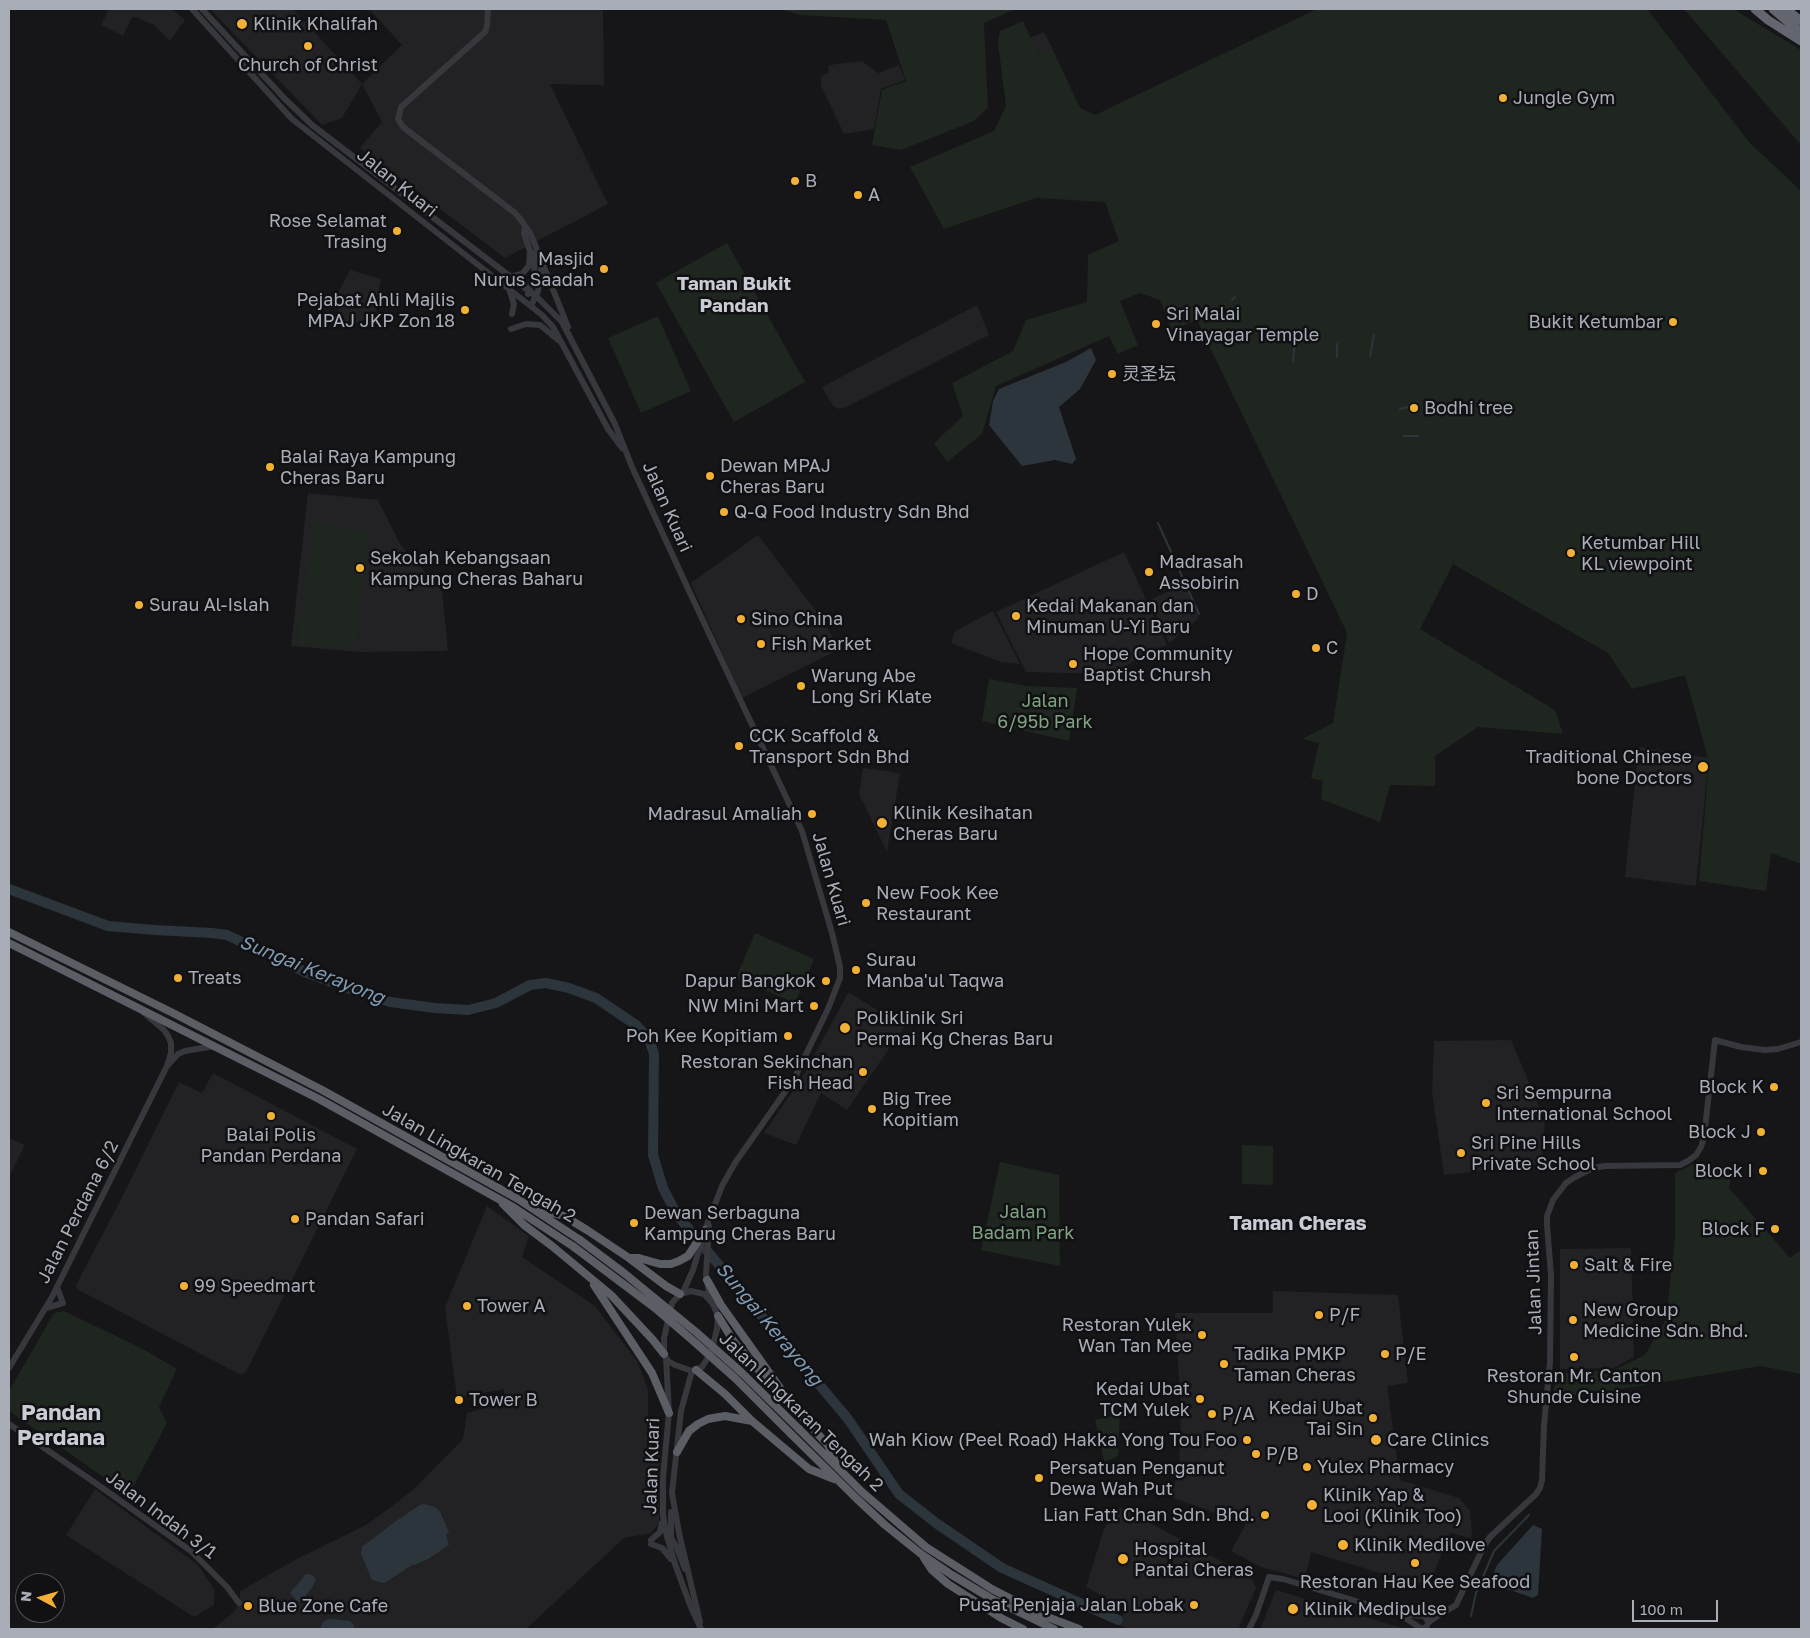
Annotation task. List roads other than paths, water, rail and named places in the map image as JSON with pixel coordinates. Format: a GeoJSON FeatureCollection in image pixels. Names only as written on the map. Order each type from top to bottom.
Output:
{"type":"FeatureCollection","features":[{"type":"Feature","properties":{"kind":"highway"},"geometry":{"type":"LineString","coordinates":[[1755,9],[1768,20],[1801,41]]}},
{"type":"Feature","properties":{"kind":"highway"},"geometry":{"type":"LineString","coordinates":[[1773,9],[1800,32]]}},
{"type":"Feature","properties":{"kind":"highway"},"geometry":{"type":"LineString","coordinates":[[1786,9],[1801,21]]}},
{"type":"Feature","properties":{"kind":"highway","name":"Jalan Lingkaran Tengah 2"},"geometry":{"type":"LineString","coordinates":[[9,932],[324,1091],[541,1213],[652,1295],[696,1332],[741,1372],[890,1517],[926,1547],[992,1589],[1042,1615],[1079,1629]]}},
{"type":"Feature","properties":{"kind":"highway","name":"Jalan Lingkaran Tengah 2"},"geometry":{"type":"LineString","coordinates":[[9,943],[319,1098],[534,1220],[633,1291],[691,1339],[736,1380],[885,1525],[921,1554],[992,1599],[1054,1629]]}},
{"type":"Feature","properties":{"kind":"highway"},"geometry":{"type":"LineString","coordinates":[[496,1197],[524,1225],[586,1274],[630,1314],[665,1356]]}},
{"type":"Feature","properties":{"kind":"highway"},"geometry":{"type":"LineString","coordinates":[[541,1213],[549,1212],[564,1216],[629,1258],[666,1286],[682,1293]]}},
{"type":"Feature","properties":{"kind":"highway"},"geometry":{"type":"LineString","coordinates":[[629,1258],[670,1264],[688,1256],[697,1249],[705,1230]]}},
{"type":"Feature","properties":{"kind":"highway"},"geometry":{"type":"LineString","coordinates":[[586,1274],[622,1325],[652,1373],[669,1413]]}},
{"type":"Feature","properties":{"kind":"highway"},"geometry":{"type":"LineString","coordinates":[[707,1280],[721,1304],[775,1378],[792,1407]]}},
{"type":"Feature","properties":{"kind":"highway"},"geometry":{"type":"LineString","coordinates":[[718,1316],[734,1342],[828,1444],[838,1468]]}},
{"type":"Feature","properties":{"kind":"highway"},"geometry":{"type":"LineString","coordinates":[[694,1370],[725,1394],[752,1421],[808,1469],[838,1480]]}},
{"type":"Feature","properties":{"kind":"highway"},"geometry":{"type":"LineString","coordinates":[[676,1452],[689,1431],[708,1419],[725,1416],[752,1421]]}},
{"type":"Feature","properties":{"kind":"highway"},"geometry":{"type":"LineString","coordinates":[[921,1554],[932,1570],[948,1584],[1001,1618],[1023,1629]]}},
{"type":"Feature","properties":{"kind":"street","name":"Jalan Kuari"},"geometry":{"type":"LineString","coordinates":[[192,9],[292,119],[531,306],[553,327],[608,429],[628,457]]}},
{"type":"Feature","properties":{"kind":"street","name":"Jalan Kuari"},"geometry":{"type":"LineString","coordinates":[[202,9],[284,98],[312,125],[508,277],[537,297],[562,322],[615,424],[628,457],[690,593],[802,831],[832,933],[840,967],[840,978],[828,1009],[794,1079],[735,1163],[722,1186],[705,1230]]}},
{"type":"Feature","properties":{"kind":"street"},"geometry":{"type":"LineString","coordinates":[[488,9],[485,32],[401,106],[398,118],[403,127],[515,214],[525,226],[536,247],[568,325],[569,335]]}},
{"type":"Feature","properties":{"kind":"street"},"geometry":{"type":"LineString","coordinates":[[508,277],[522,274],[529,266],[530,251],[524,234],[525,226]]}},
{"type":"Feature","properties":{"kind":"street"},"geometry":{"type":"LineString","coordinates":[[524,301],[530,292],[534,274],[536,247]]}},
{"type":"Feature","properties":{"kind":"street"},"geometry":{"type":"LineString","coordinates":[[531,306],[537,297],[542,262]]}},
{"type":"Feature","properties":{"kind":"street"},"geometry":{"type":"LineString","coordinates":[[510,290],[514,304],[512,314]]}},
{"type":"Feature","properties":{"kind":"street"},"geometry":{"type":"LineString","coordinates":[[511,329],[526,324],[540,325],[564,346]]}},
{"type":"Feature","properties":{"kind":"street","name":"Jalan Perdana 6/2"},"geometry":{"type":"LineString","coordinates":[[9,1368],[57,1287],[167,1066],[171,1053],[168,1036],[164,1030],[137,1008]]}},
{"type":"Feature","properties":{"kind":"street","name":"Jalan Jintan"},"geometry":{"type":"LineString","coordinates":[[1425,1618],[1440,1610],[1452,1608],[1459,1601],[1490,1537],[1536,1494],[1542,1480],[1552,1312],[1547,1216],[1552,1200],[1566,1184],[1592,1168],[1680,1164],[1696,1155],[1704,1137],[1715,1040],[1765,1050],[1778,1049],[1801,1042]]}},
{"type":"Feature","properties":{"kind":"street","name":"Jalan Perdana 6/2"},"geometry":{"type":"LineString","coordinates":[[167,1066],[185,1050],[215,1046]]}},
{"type":"Feature","properties":{"kind":"street","name":"Jalan Kuari"},"geometry":{"type":"LineString","coordinates":[[709,1222],[706,1265],[710,1299]]}},
{"type":"Feature","properties":{"kind":"street"},"geometry":{"type":"LineString","coordinates":[[682,1293],[693,1270],[697,1249]]}},
{"type":"Feature","properties":{"kind":"street"},"geometry":{"type":"LineString","coordinates":[[688,1256],[693,1270]]}},
{"type":"Feature","properties":{"kind":"street"},"geometry":{"type":"LineString","coordinates":[[44,1309],[63,1303],[57,1287]]}},
{"type":"Feature","properties":{"kind":"street"},"geometry":{"type":"LineString","coordinates":[[697,1292],[704,1294],[710,1299],[718,1316],[711,1354],[706,1363],[694,1370],[681,1368],[665,1356],[664,1338],[670,1309],[676,1297],[682,1293],[697,1292]]}},
{"type":"Feature","properties":{"kind":"street","name":"Jalan Kuari"},"geometry":{"type":"LineString","coordinates":[[665,1356],[669,1413],[663,1477],[664,1515],[675,1564],[701,1629]]}},
{"type":"Feature","properties":{"kind":"street","name":"Jalan Kuari"},"geometry":{"type":"LineString","coordinates":[[694,1370],[681,1411],[672,1493],[689,1576],[697,1603],[701,1629]]}},
{"type":"Feature","properties":{"kind":"street","name":"Jalan Indah 3/1"},"geometry":{"type":"LineString","coordinates":[[9,1424],[191,1551],[239,1603]]}},
{"type":"Feature","properties":{"kind":"street"},"geometry":{"type":"LineString","coordinates":[[672,1493],[669,1539],[676,1546],[683,1566],[689,1576]]}},
{"type":"Feature","properties":{"kind":"street"},"geometry":{"type":"LineString","coordinates":[[664,1515],[662,1529],[651,1542],[662,1548],[675,1564]]}},
{"type":"Feature","properties":{"kind":"street"},"geometry":{"type":"LineString","coordinates":[[1251,1629],[1269,1577],[1399,1614],[1425,1618]]}},
{"type":"Feature","properties":{"kind":"street"},"geometry":{"type":"LineString","coordinates":[[1399,1614],[1420,1628],[1426,1627],[1425,1618]]}},
{"type":"Feature","properties":{"kind":"street"},"geometry":{"type":"LineString","coordinates":[[1420,1628],[1416,1619],[1425,1618]]}},
{"type":"Feature","properties":{"kind":"waterway"},"geometry":{"type":"LineString","coordinates":[[1232,300],[1235,297]]}},
{"type":"Feature","properties":{"kind":"waterway"},"geometry":{"type":"LineString","coordinates":[[1370,356],[1374,335]]}},
{"type":"Feature","properties":{"kind":"waterway"},"geometry":{"type":"LineString","coordinates":[[1293,362],[1295,340]]}},
{"type":"Feature","properties":{"kind":"waterway"},"geometry":{"type":"LineString","coordinates":[[1337,344],[1337,357]]}},
{"type":"Feature","properties":{"kind":"waterway"},"geometry":{"type":"LineString","coordinates":[[1400,409],[1416,405]]}},
{"type":"Feature","properties":{"kind":"waterway"},"geometry":{"type":"LineString","coordinates":[[1403,436],[1418,436]]}},
{"type":"Feature","properties":{"kind":"waterway"},"geometry":{"type":"LineString","coordinates":[[1158,523],[1199,614]]}},
{"type":"Feature","properties":{"kind":"waterway","name":"Sungai Kerayong"},"geometry":{"type":"LineString","coordinates":[[9,889],[108,926],[227,935],[305,972],[390,1002],[468,1010],[496,1003],[530,985],[546,983],[569,988],[596,998],[636,1025],[649,1039],[654,1054],[653,1155],[663,1188],[677,1215],[848,1419],[899,1494],[936,1523],[1002,1568],[1118,1620]]}},
{"type":"Feature","properties":{"kind":"waterway"},"geometry":{"type":"LineString","coordinates":[[1471,1616],[1476,1593],[1494,1551],[1529,1515]]}},
{"type":"Feature","properties":{"kind":"place","name":"Klinik Khalifah"},"geometry":{"type":"Point","coordinates":[242,24]}},
{"type":"Feature","properties":{"kind":"place","name":"Church of Christ"},"geometry":{"type":"Point","coordinates":[308,46]}},
{"type":"Feature","properties":{"kind":"place","name":"Jungle Gym"},"geometry":{"type":"Point","coordinates":[1503,98]}},
{"type":"Feature","properties":{"kind":"place","name":"B"},"geometry":{"type":"Point","coordinates":[795,181]}},
{"type":"Feature","properties":{"kind":"place","name":"A"},"geometry":{"type":"Point","coordinates":[858,195]}},
{"type":"Feature","properties":{"kind":"place","name":"Rose Selamat Trasing"},"geometry":{"type":"Point","coordinates":[397,231]}},
{"type":"Feature","properties":{"kind":"place","name":"Masjid Nurus Saadah"},"geometry":{"type":"Point","coordinates":[604,269]}},
{"type":"Feature","properties":{"kind":"place","name":"Pejabat Ahli Majlis MPAJ JKP Zon 18"},"geometry":{"type":"Point","coordinates":[465,310]}},
{"type":"Feature","properties":{"kind":"place","name":"Bukit Ketumbar"},"geometry":{"type":"Point","coordinates":[1673,322]}},
{"type":"Feature","properties":{"kind":"place","name":"Sri Malai Vinayagar Temple"},"geometry":{"type":"Point","coordinates":[1156,324]}},
{"type":"Feature","properties":{"kind":"place","name":"灵圣坛"},"geometry":{"type":"Point","coordinates":[1112,374]}},
{"type":"Feature","properties":{"kind":"place","name":"Bodhi tree"},"geometry":{"type":"Point","coordinates":[1414,408]}},
{"type":"Feature","properties":{"kind":"place","name":"Balai Raya Kampung Cheras Baru"},"geometry":{"type":"Point","coordinates":[270,467]}},
{"type":"Feature","properties":{"kind":"place","name":"Dewan MPAJ Cheras Baru"},"geometry":{"type":"Point","coordinates":[710,476]}},
{"type":"Feature","properties":{"kind":"place","name":"Q-Q Food Industry Sdn Bhd"},"geometry":{"type":"Point","coordinates":[724,512]}},
{"type":"Feature","properties":{"kind":"place","name":"Ketumbar Hill KL viewpoint"},"geometry":{"type":"Point","coordinates":[1571,553]}},
{"type":"Feature","properties":{"kind":"place","name":"Sekolah Kebangsaan Kampung Cheras Baharu"},"geometry":{"type":"Point","coordinates":[360,568]}},
{"type":"Feature","properties":{"kind":"place","name":"Madrasah Assobirin"},"geometry":{"type":"Point","coordinates":[1149,572]}},
{"type":"Feature","properties":{"kind":"place","name":"D"},"geometry":{"type":"Point","coordinates":[1296,594]}},
{"type":"Feature","properties":{"kind":"place","name":"Surau Al-Islah"},"geometry":{"type":"Point","coordinates":[139,605]}},
{"type":"Feature","properties":{"kind":"place","name":"Kedai Makanan dan Minuman U-Yi Baru"},"geometry":{"type":"Point","coordinates":[1016,616]}},
{"type":"Feature","properties":{"kind":"place","name":"Sino China"},"geometry":{"type":"Point","coordinates":[741,619]}},
{"type":"Feature","properties":{"kind":"place","name":"Fish Market"},"geometry":{"type":"Point","coordinates":[761,644]}},
{"type":"Feature","properties":{"kind":"place","name":"C"},"geometry":{"type":"Point","coordinates":[1316,648]}},
{"type":"Feature","properties":{"kind":"place","name":"Hope Community Baptist Chursh"},"geometry":{"type":"Point","coordinates":[1073,664]}},
{"type":"Feature","properties":{"kind":"place","name":"Warung Abe Long Sri Klate"},"geometry":{"type":"Point","coordinates":[801,686]}},
{"type":"Feature","properties":{"kind":"place","name":"CCK Scaffold & Transport Sdn Bhd"},"geometry":{"type":"Point","coordinates":[739,746]}},
{"type":"Feature","properties":{"kind":"place","name":"Traditional Chinese bone Doctors"},"geometry":{"type":"Point","coordinates":[1703,767]}},
{"type":"Feature","properties":{"kind":"place","name":"Madrasul Amaliah"},"geometry":{"type":"Point","coordinates":[812,814]}},
{"type":"Feature","properties":{"kind":"place","name":"Klinik Kesihatan Cheras Baru"},"geometry":{"type":"Point","coordinates":[882,823]}},
{"type":"Feature","properties":{"kind":"place","name":"New Fook Kee Restaurant"},"geometry":{"type":"Point","coordinates":[866,903]}},
{"type":"Feature","properties":{"kind":"place","name":"Surau Manba'ul Taqwa"},"geometry":{"type":"Point","coordinates":[856,970]}},
{"type":"Feature","properties":{"kind":"place","name":"Treats"},"geometry":{"type":"Point","coordinates":[178,978]}},
{"type":"Feature","properties":{"kind":"place","name":"Dapur Bangkok"},"geometry":{"type":"Point","coordinates":[826,981]}},
{"type":"Feature","properties":{"kind":"place","name":"NW Mini Mart"},"geometry":{"type":"Point","coordinates":[814,1006]}},
{"type":"Feature","properties":{"kind":"place","name":"Poliklinik Sri Permai Kg Cheras Baru"},"geometry":{"type":"Point","coordinates":[845,1028]}},
{"type":"Feature","properties":{"kind":"place","name":"Poh Kee Kopitiam"},"geometry":{"type":"Point","coordinates":[788,1036]}},
{"type":"Feature","properties":{"kind":"place","name":"Restoran Sekinchan Fish Head"},"geometry":{"type":"Point","coordinates":[863,1072]}},
{"type":"Feature","properties":{"kind":"place","name":"Block K"},"geometry":{"type":"Point","coordinates":[1774,1087]}},
{"type":"Feature","properties":{"kind":"place","name":"Sri Sempurna International School"},"geometry":{"type":"Point","coordinates":[1486,1103]}},
{"type":"Feature","properties":{"kind":"place","name":"Big Tree Kopitiam"},"geometry":{"type":"Point","coordinates":[872,1109]}},
{"type":"Feature","properties":{"kind":"place","name":"Balai Polis Pandan Perdana"},"geometry":{"type":"Point","coordinates":[271,1116]}},
{"type":"Feature","properties":{"kind":"place","name":"Block J"},"geometry":{"type":"Point","coordinates":[1761,1132]}},
{"type":"Feature","properties":{"kind":"place","name":"Sri Pine Hills Private School"},"geometry":{"type":"Point","coordinates":[1461,1153]}},
{"type":"Feature","properties":{"kind":"place","name":"Block I"},"geometry":{"type":"Point","coordinates":[1763,1171]}},
{"type":"Feature","properties":{"kind":"place","name":"Pandan Safari"},"geometry":{"type":"Point","coordinates":[295,1219]}},
{"type":"Feature","properties":{"kind":"place","name":"Dewan Serbaguna Kampung Cheras Baru"},"geometry":{"type":"Point","coordinates":[634,1223]}},
{"type":"Feature","properties":{"kind":"place","name":"Block F"},"geometry":{"type":"Point","coordinates":[1775,1229]}},
{"type":"Feature","properties":{"kind":"place","name":"Salt & Fire"},"geometry":{"type":"Point","coordinates":[1574,1265]}},
{"type":"Feature","properties":{"kind":"place","name":"99 Speedmart"},"geometry":{"type":"Point","coordinates":[184,1286]}},
{"type":"Feature","properties":{"kind":"place","name":"Tower A"},"geometry":{"type":"Point","coordinates":[467,1306]}},
{"type":"Feature","properties":{"kind":"place","name":"P/F"},"geometry":{"type":"Point","coordinates":[1319,1315]}},
{"type":"Feature","properties":{"kind":"place","name":"New Group Medicine Sdn. Bhd."},"geometry":{"type":"Point","coordinates":[1573,1320]}},
{"type":"Feature","properties":{"kind":"place","name":"Restoran Yulek Wan Tan Mee"},"geometry":{"type":"Point","coordinates":[1202,1335]}},
{"type":"Feature","properties":{"kind":"place","name":"P/E"},"geometry":{"type":"Point","coordinates":[1385,1354]}},
{"type":"Feature","properties":{"kind":"place","name":"Restoran Mr. Canton Shunde Cuisine"},"geometry":{"type":"Point","coordinates":[1574,1357]}},
{"type":"Feature","properties":{"kind":"place","name":"Tadika PMKP Taman Cheras"},"geometry":{"type":"Point","coordinates":[1224,1364]}},
{"type":"Feature","properties":{"kind":"place","name":"Kedai Ubat TCM Yulek"},"geometry":{"type":"Point","coordinates":[1200,1399]}},
{"type":"Feature","properties":{"kind":"place","name":"Tower B"},"geometry":{"type":"Point","coordinates":[459,1400]}},
{"type":"Feature","properties":{"kind":"place","name":"P/A"},"geometry":{"type":"Point","coordinates":[1212,1414]}},
{"type":"Feature","properties":{"kind":"place","name":"Kedai Ubat Tai Sin"},"geometry":{"type":"Point","coordinates":[1373,1418]}},
{"type":"Feature","properties":{"kind":"place","name":"Wah Kiow (Peel Road) Hakka Yong Tou Foo"},"geometry":{"type":"Point","coordinates":[1247,1440]}},
{"type":"Feature","properties":{"kind":"place","name":"Care Clinics"},"geometry":{"type":"Point","coordinates":[1376,1440]}},
{"type":"Feature","properties":{"kind":"place","name":"P/B"},"geometry":{"type":"Point","coordinates":[1256,1454]}},
{"type":"Feature","properties":{"kind":"place","name":"Yulex Pharmacy"},"geometry":{"type":"Point","coordinates":[1307,1467]}},
{"type":"Feature","properties":{"kind":"place","name":"Persatuan Penganut Dewa Wah Put"},"geometry":{"type":"Point","coordinates":[1039,1478]}},
{"type":"Feature","properties":{"kind":"place","name":"Klinik Yap & Looi (Klinik Too)"},"geometry":{"type":"Point","coordinates":[1312,1505]}},
{"type":"Feature","properties":{"kind":"place","name":"Lian Fatt Chan Sdn. Bhd."},"geometry":{"type":"Point","coordinates":[1265,1515]}},
{"type":"Feature","properties":{"kind":"place","name":"Klinik Medilove"},"geometry":{"type":"Point","coordinates":[1343,1545]}},
{"type":"Feature","properties":{"kind":"place","name":"Hospital Pantai Cheras"},"geometry":{"type":"Point","coordinates":[1123,1559]}},
{"type":"Feature","properties":{"kind":"place","name":"Restoran Hau Kee Seafood"},"geometry":{"type":"Point","coordinates":[1415,1563]}},
{"type":"Feature","properties":{"kind":"place","name":"Pusat Penjaja Jalan Lobak"},"geometry":{"type":"Point","coordinates":[1194,1605]}},
{"type":"Feature","properties":{"kind":"place","name":"Blue Zone Cafe"},"geometry":{"type":"Point","coordinates":[248,1606]}},
{"type":"Feature","properties":{"kind":"place","name":"Klinik Medipulse"},"geometry":{"type":"Point","coordinates":[1293,1609]}},
{"type":"Feature","properties":{"kind":"district","name":"Taman Bukit Pandan"},"geometry":{"type":"Point","coordinates":[734,295]}},
{"type":"Feature","properties":{"kind":"district","name":"Taman Cheras"},"geometry":{"type":"Point","coordinates":[1298,1224]}},
{"type":"Feature","properties":{"kind":"district","name":"Pandan Perdana"},"geometry":{"type":"Point","coordinates":[61,1426]}},
{"type":"Feature","properties":{"kind":"park label","name":"Jalan 6/95b Park"},"geometry":{"type":"Point","coordinates":[1045,711]}},
{"type":"Feature","properties":{"kind":"park label","name":"Jalan Badam Park"},"geometry":{"type":"Point","coordinates":[1023,1222]}}]}
